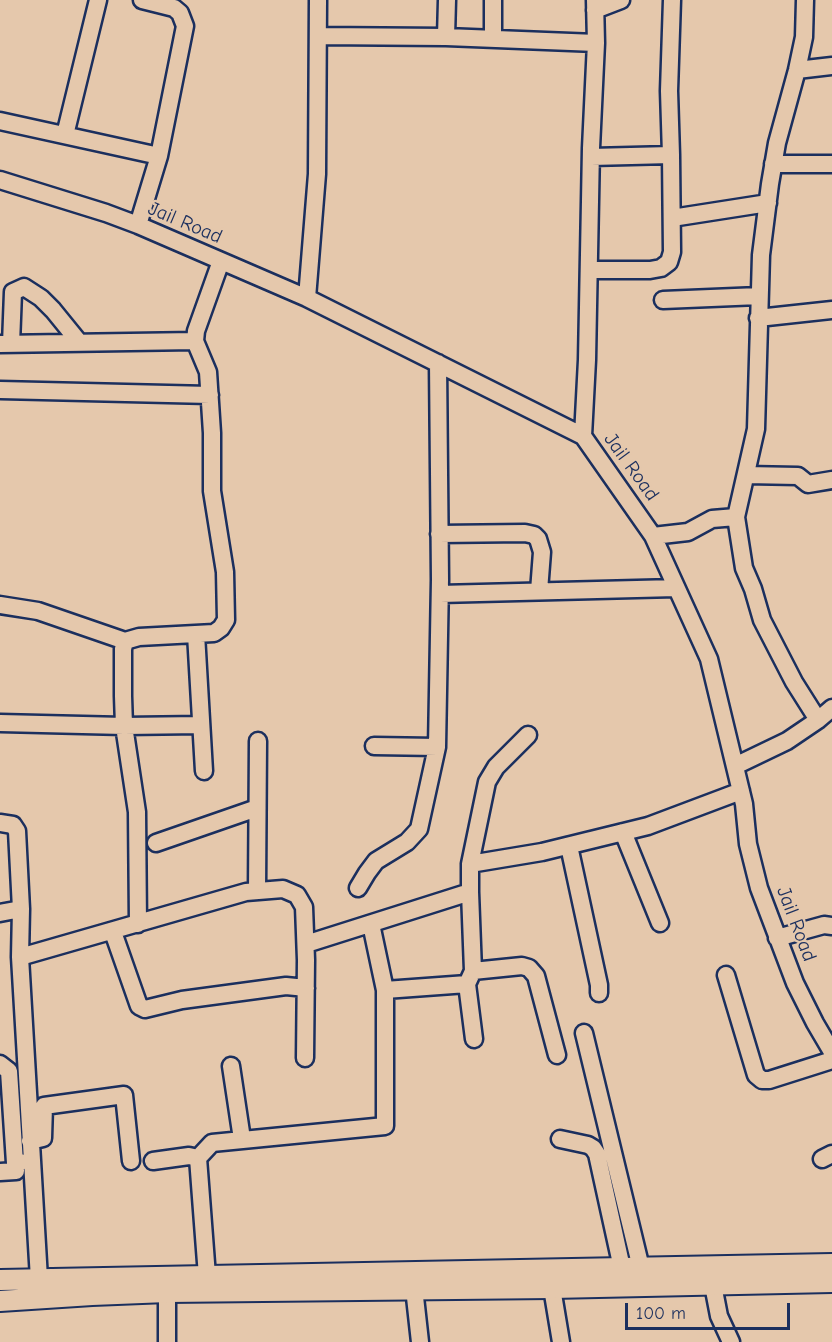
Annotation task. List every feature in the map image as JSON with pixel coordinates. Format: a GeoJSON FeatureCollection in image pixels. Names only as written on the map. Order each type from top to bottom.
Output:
{"type":"FeatureCollection","features":[{"type":"Feature","properties":{"kind":"main road"},"geometry":{"type":"LineString","coordinates":[[0,1280],[407,1274],[832,1264]]}},
{"type":"Feature","properties":{"kind":"main road"},"geometry":{"type":"LineString","coordinates":[[0,1301],[167,1292],[832,1282]]}},
{"type":"Feature","properties":{"kind":"street"},"geometry":{"type":"LineString","coordinates":[[65,135],[98,0]]}},
{"type":"Feature","properties":{"kind":"street"},"geometry":{"type":"LineString","coordinates":[[138,225],[159,156],[185,26],[180,13],[174,8],[142,0]]}},
{"type":"Feature","properties":{"kind":"street"},"geometry":{"type":"LineString","coordinates":[[307,298],[317,174],[318,0]]}},
{"type":"Feature","properties":{"kind":"street"},"geometry":{"type":"LineString","coordinates":[[447,0],[447,37]]}},
{"type":"Feature","properties":{"kind":"street"},"geometry":{"type":"LineString","coordinates":[[493,0],[493,39]]}},
{"type":"Feature","properties":{"kind":"street"},"geometry":{"type":"LineString","coordinates":[[583,436],[590,270],[595,5],[621,0]]}},
{"type":"Feature","properties":{"kind":"street"},"geometry":{"type":"LineString","coordinates":[[590,270],[650,270],[661,268],[669,262],[672,252],[669,91],[672,0]]}},
{"type":"Feature","properties":{"kind":"street"},"geometry":{"type":"LineString","coordinates":[[805,0],[804,36],[773,164],[760,255],[756,429],[736,517],[744,568],[762,620],[794,682],[818,720]]}},
{"type":"Feature","properties":{"kind":"street"},"geometry":{"type":"LineString","coordinates":[[318,36],[447,37],[596,43]]}},
{"type":"Feature","properties":{"kind":"street"},"geometry":{"type":"LineString","coordinates":[[797,70],[832,66]]}},
{"type":"Feature","properties":{"kind":"street"},"geometry":{"type":"LineString","coordinates":[[0,121],[159,156]]}},
{"type":"Feature","properties":{"kind":"street"},"geometry":{"type":"LineString","coordinates":[[591,157],[671,155]]}},
{"type":"Feature","properties":{"kind":"street"},"geometry":{"type":"LineString","coordinates":[[773,164],[832,164]]}},
{"type":"Feature","properties":{"kind":"street","name":"Jail Road"},"geometry":{"type":"LineString","coordinates":[[0,180],[138,225],[307,298],[583,436],[653,536],[709,659],[741,791],[751,855],[759,888],[777,938],[815,1023],[832,1052]]}},
{"type":"Feature","properties":{"kind":"street"},"geometry":{"type":"LineString","coordinates":[[672,218],[768,202]]}},
{"type":"Feature","properties":{"kind":"street"},"geometry":{"type":"LineString","coordinates":[[0,605],[38,611],[125,641],[139,637],[214,633],[221,628],[226,620],[225,572],[212,490],[210,395],[207,372],[195,341],[196,331],[221,261]]}},
{"type":"Feature","properties":{"kind":"street"},"geometry":{"type":"LineString","coordinates":[[78,342],[41,298],[24,287],[13,292],[5,344],[195,341]]}},
{"type":"Feature","properties":{"kind":"street"},"geometry":{"type":"LineString","coordinates":[[663,300],[759,296]]}},
{"type":"Feature","properties":{"kind":"street"},"geometry":{"type":"LineString","coordinates":[[758,318],[832,310]]}},
{"type":"Feature","properties":{"kind":"street"},"geometry":{"type":"LineString","coordinates":[[358,888],[376,861],[407,842],[418,829],[437,747],[440,594],[438,363]]}},
{"type":"Feature","properties":{"kind":"street"},"geometry":{"type":"LineString","coordinates":[[0,390],[210,395]]}},
{"type":"Feature","properties":{"kind":"street"},"geometry":{"type":"LineString","coordinates":[[746,475],[798,476],[808,484],[832,480]]}},
{"type":"Feature","properties":{"kind":"street"},"geometry":{"type":"LineString","coordinates":[[653,536],[688,532],[712,519],[736,517]]}},
{"type":"Feature","properties":{"kind":"street"},"geometry":{"type":"LineString","coordinates":[[439,534],[525,533],[534,535],[538,539],[542,552],[539,591]]}},
{"type":"Feature","properties":{"kind":"street"},"geometry":{"type":"LineString","coordinates":[[440,594],[676,588]]}},
{"type":"Feature","properties":{"kind":"street"},"geometry":{"type":"LineString","coordinates":[[196,634],[204,771]]}},
{"type":"Feature","properties":{"kind":"street"},"geometry":{"type":"LineString","coordinates":[[125,641],[123,649],[124,726],[137,812],[138,924]]}},
{"type":"Feature","properties":{"kind":"street"},"geometry":{"type":"LineString","coordinates":[[735,766],[787,741],[832,708]]}},
{"type":"Feature","properties":{"kind":"street"},"geometry":{"type":"LineString","coordinates":[[0,723],[124,726],[201,724]]}},
{"type":"Feature","properties":{"kind":"street"},"geometry":{"type":"LineString","coordinates":[[474,1039],[470,977],[470,864],[487,782],[496,767],[528,735]]}},
{"type":"Feature","properties":{"kind":"street"},"geometry":{"type":"LineString","coordinates":[[257,891],[258,741]]}},
{"type":"Feature","properties":{"kind":"street"},"geometry":{"type":"LineString","coordinates":[[374,746],[437,747]]}},
{"type":"Feature","properties":{"kind":"street"},"geometry":{"type":"LineString","coordinates":[[470,864],[542,852],[648,826],[741,791]]}},
{"type":"Feature","properties":{"kind":"street"},"geometry":{"type":"LineString","coordinates":[[156,843],[257,808]]}},
{"type":"Feature","properties":{"kind":"street"},"geometry":{"type":"LineString","coordinates":[[0,823],[13,825],[17,831],[21,909],[20,957],[30,1141],[23,1161],[15,1171],[0,1172]]}},
{"type":"Feature","properties":{"kind":"street"},"geometry":{"type":"LineString","coordinates":[[623,832],[660,923]]}},
{"type":"Feature","properties":{"kind":"street"},"geometry":{"type":"LineString","coordinates":[[569,846],[599,993]]}},
{"type":"Feature","properties":{"kind":"street"},"geometry":{"type":"LineString","coordinates":[[20,957],[246,892],[283,889],[297,895],[304,907],[305,1058]]}},
{"type":"Feature","properties":{"kind":"street"},"geometry":{"type":"LineString","coordinates":[[306,944],[470,892]]}},
{"type":"Feature","properties":{"kind":"street"},"geometry":{"type":"LineString","coordinates":[[0,913],[21,909]]}},
{"type":"Feature","properties":{"kind":"street"},"geometry":{"type":"LineString","coordinates":[[207,1276],[198,1158],[212,1143],[385,1126],[386,990],[372,924]]}},
{"type":"Feature","properties":{"kind":"street"},"geometry":{"type":"LineString","coordinates":[[777,938],[824,925],[832,926]]}},
{"type":"Feature","properties":{"kind":"street"},"geometry":{"type":"LineString","coordinates":[[113,932],[139,1006],[145,1009],[182,1000],[286,986],[306,987]]}},
{"type":"Feature","properties":{"kind":"street"},"geometry":{"type":"LineString","coordinates":[[386,990],[522,966],[530,968],[536,976],[557,1054]]}},
{"type":"Feature","properties":{"kind":"street"},"geometry":{"type":"LineString","coordinates":[[726,975],[756,1075],[762,1080],[769,1080],[832,1060]]}},
{"type":"Feature","properties":{"kind":"street"},"geometry":{"type":"LineString","coordinates":[[584,1033],[631,1268]]}},
{"type":"Feature","properties":{"kind":"street"},"geometry":{"type":"LineString","coordinates":[[0,1064],[9,1071],[39,1279]]}},
{"type":"Feature","properties":{"kind":"street"},"geometry":{"type":"LineString","coordinates":[[231,1066],[242,1139]]}},
{"type":"Feature","properties":{"kind":"street"},"geometry":{"type":"LineString","coordinates":[[30,1141],[43,1138],[44,1106],[124,1095],[131,1161]]}},
{"type":"Feature","properties":{"kind":"street"},"geometry":{"type":"LineString","coordinates":[[560,1139],[588,1145],[597,1154],[631,1268]]}},
{"type":"Feature","properties":{"kind":"street"},"geometry":{"type":"LineString","coordinates":[[153,1161],[189,1156],[198,1158]]}},
{"type":"Feature","properties":{"kind":"street"},"geometry":{"type":"LineString","coordinates":[[713,1285],[719,1316],[731,1342]]}},
{"type":"Feature","properties":{"kind":"street"},"geometry":{"type":"LineString","coordinates":[[414,1288],[420,1342]]}},
{"type":"Feature","properties":{"kind":"street"},"geometry":{"type":"LineString","coordinates":[[552,1288],[561,1342]]}},
{"type":"Feature","properties":{"kind":"street"},"geometry":{"type":"LineString","coordinates":[[167,1292],[167,1342]]}}]}
